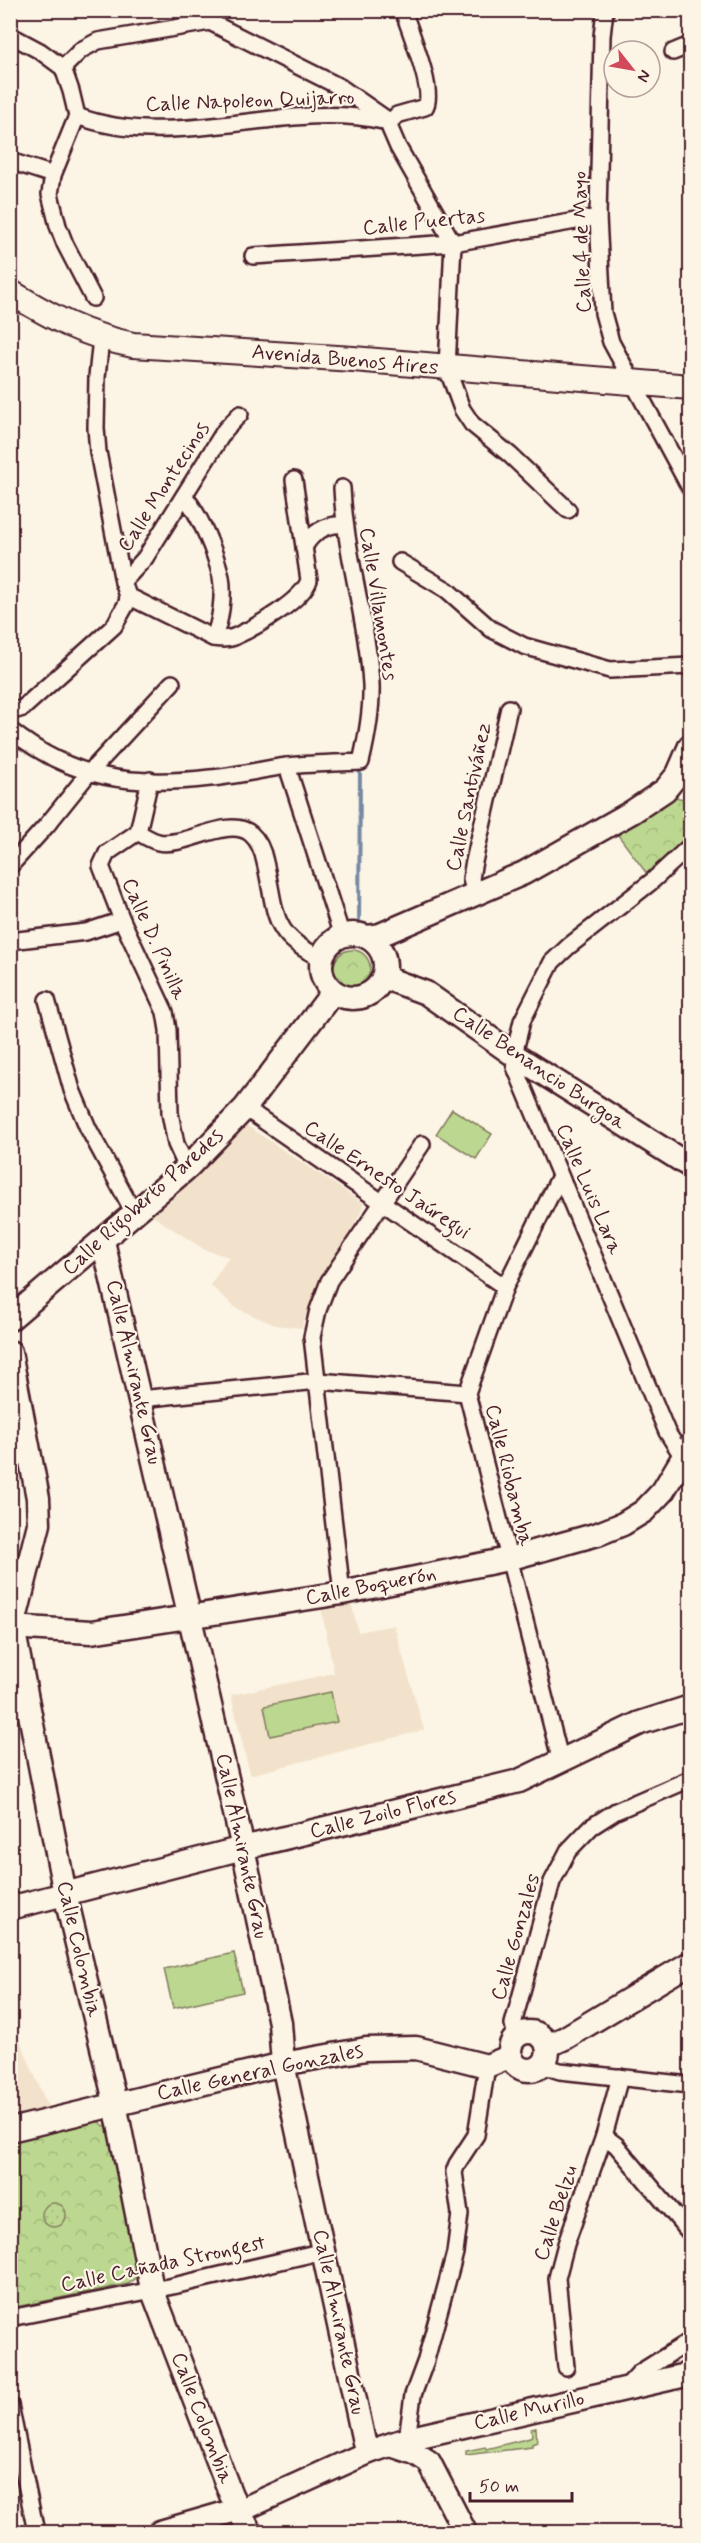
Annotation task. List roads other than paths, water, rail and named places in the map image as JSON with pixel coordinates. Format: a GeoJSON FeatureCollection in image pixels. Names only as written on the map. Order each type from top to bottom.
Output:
{"type":"FeatureCollection","features":[{"type":"Feature","properties":{"kind":"main road","name":"Avenida Buenos Aires"},"geometry":{"type":"LineString","coordinates":[[10,292],[52,317],[100,338],[133,345],[352,359],[690,387]]}},
{"type":"Feature","properties":{"kind":"main road"},"geometry":{"type":"LineString","coordinates":[[376,939],[384,961],[383,977],[371,993],[362,998],[341,997],[333,992],[322,977],[321,958],[326,948],[342,936],[350,934],[376,939],[524,873],[632,812],[684,778],[690,746]]}},
{"type":"Feature","properties":{"kind":"main road","name":"Calle Benancio Burgoa"},"geometry":{"type":"LineString","coordinates":[[383,977],[426,993],[514,1055],[690,1166]]}},
{"type":"Feature","properties":{"kind":"main road","name":"Calle Rigoberto Paredes"},"geometry":{"type":"LineString","coordinates":[[10,1319],[187,1168],[245,1108],[333,992]]}},
{"type":"Feature","properties":{"kind":"main road","name":"Calle Almirante Grau"},"geometry":{"type":"LineString","coordinates":[[103,1241],[243,1848],[280,2023],[283,2064],[364,2442],[369,2452]]}},
{"type":"Feature","properties":{"kind":"main road","name":"Calle Colombia"},"geometry":{"type":"LineString","coordinates":[[10,1352],[38,1498],[39,1524],[12,1627],[65,1894],[114,2105],[152,2289],[231,2495],[250,2532]]}},
{"type":"Feature","properties":{"kind":"main road","name":"Calle Boquerón"},"geometry":{"type":"LineString","coordinates":[[12,1627],[91,1632],[342,1593],[508,1559],[598,1534],[623,1524],[644,1511],[663,1491],[688,1454]]}},
{"type":"Feature","properties":{"kind":"main road","name":"Calle Zoilo Flores"},"geometry":{"type":"LineString","coordinates":[[10,1908],[243,1848],[519,1781],[640,1723],[690,1707]]}},
{"type":"Feature","properties":{"kind":"main road"},"geometry":{"type":"LineString","coordinates":[[513,2047],[514,2063],[527,2070],[565,2038],[690,1963]]}},
{"type":"Feature","properties":{"kind":"main road"},"geometry":{"type":"LineString","coordinates":[[487,2066],[513,2047],[528,2032],[540,2035],[544,2056]]}},
{"type":"Feature","properties":{"kind":"main road","name":"Calle General Gonzales"},"geometry":{"type":"LineString","coordinates":[[10,2130],[283,2064],[366,2049],[416,2048],[487,2066]]}},
{"type":"Feature","properties":{"kind":"main road","name":"Calle Murillo"},"geometry":{"type":"LineString","coordinates":[[160,2532],[238,2510],[369,2452],[399,2442],[626,2387],[690,2374]]}},
{"type":"Feature","properties":{"kind":"main road"},"geometry":{"type":"LineString","coordinates":[[399,2442],[429,2462],[465,2532]]}},
{"type":"Feature","properties":{"kind":"street"},"geometry":{"type":"LineString","coordinates":[[389,123],[397,115],[425,107],[429,99],[422,67],[403,10]]}},
{"type":"Feature","properties":{"kind":"street","name":"Calle 4 de Mayo"},"geometry":{"type":"LineString","coordinates":[[604,10],[598,217],[603,313],[611,342],[690,488]]}},
{"type":"Feature","properties":{"kind":"street"},"geometry":{"type":"LineString","coordinates":[[63,68],[81,50],[98,41],[210,16],[340,87],[389,123],[398,147],[453,243],[447,368],[462,409],[472,424],[510,455],[568,510]]}},
{"type":"Feature","properties":{"kind":"street"},"geometry":{"type":"LineString","coordinates":[[10,35],[33,47],[63,68],[77,116],[53,175],[51,194],[58,226],[93,298]]}},
{"type":"Feature","properties":{"kind":"street"},"geometry":{"type":"LineString","coordinates":[[673,52],[690,45]]}},
{"type":"Feature","properties":{"kind":"street","name":"Calle Napoleon Quijarro"},"geometry":{"type":"LineString","coordinates":[[77,116],[105,124],[153,128],[205,128],[340,115],[358,116],[389,123]]}},
{"type":"Feature","properties":{"kind":"street"},"geometry":{"type":"LineString","coordinates":[[10,161],[53,175]]}},
{"type":"Feature","properties":{"kind":"street","name":"Calle Puertas"},"geometry":{"type":"LineString","coordinates":[[253,256],[453,243],[598,217]]}},
{"type":"Feature","properties":{"kind":"street"},"geometry":{"type":"LineString","coordinates":[[100,338],[96,387],[96,436],[126,589],[213,638],[228,639],[237,636],[284,607],[304,591],[309,580],[294,480]]}},
{"type":"Feature","properties":{"kind":"street","name":"Calle Montecinos"},"geometry":{"type":"LineString","coordinates":[[10,712],[23,708],[114,626],[124,610],[126,589],[225,430],[240,414]]}},
{"type":"Feature","properties":{"kind":"street","name":"Calle Villamontes"},"geometry":{"type":"LineString","coordinates":[[287,766],[361,762],[369,732],[371,686],[364,623],[344,525],[342,488]]}},
{"type":"Feature","properties":{"kind":"street"},"geometry":{"type":"LineString","coordinates":[[184,496],[195,511],[221,579],[218,627],[213,638]]}},
{"type":"Feature","properties":{"kind":"street"},"geometry":{"type":"LineString","coordinates":[[304,548],[314,534],[338,524],[344,525]]}},
{"type":"Feature","properties":{"kind":"street"},"geometry":{"type":"LineString","coordinates":[[400,562],[447,590],[491,629],[524,646],[610,670],[690,666]]}},
{"type":"Feature","properties":{"kind":"street"},"geometry":{"type":"LineString","coordinates":[[10,866],[88,774],[172,682]]}},
{"type":"Feature","properties":{"kind":"street","name":"Calle Santiváñez"},"geometry":{"type":"LineString","coordinates":[[475,895],[471,879],[473,866],[509,708]]}},
{"type":"Feature","properties":{"kind":"street"},"geometry":{"type":"LineString","coordinates":[[10,730],[56,760],[88,774],[113,779],[210,778],[287,766],[342,936]]}},
{"type":"Feature","properties":{"kind":"street"},"geometry":{"type":"LineString","coordinates":[[150,780],[138,832],[159,843],[171,843],[217,830],[240,829],[250,832],[258,842],[265,859],[278,920],[284,933],[293,943],[321,958]]}},
{"type":"Feature","properties":{"kind":"street","name":"Calle D. Pinilla"},"geometry":{"type":"LineString","coordinates":[[138,832],[107,853],[100,866],[122,920],[165,1012],[168,1030],[170,1113],[176,1144],[187,1168]]}},
{"type":"Feature","properties":{"kind":"street","name":"Calle Luis Lara"},"geometry":{"type":"LineString","coordinates":[[688,1454],[667,1432],[515,1067],[514,1055],[522,1021],[552,962],[651,882],[690,846]]}},
{"type":"Feature","properties":{"kind":"street"},"geometry":{"type":"LineString","coordinates":[[10,941],[86,932],[122,920]]}},
{"type":"Feature","properties":{"kind":"street"},"geometry":{"type":"LineString","coordinates":[[47,1000],[72,1090],[88,1128],[134,1213]]}},
{"type":"Feature","properties":{"kind":"street","name":"Calle Ernesto Jaúregui"},"geometry":{"type":"LineString","coordinates":[[245,1108],[505,1287]]}},
{"type":"Feature","properties":{"kind":"street"},"geometry":{"type":"LineString","coordinates":[[342,1593],[312,1337],[318,1310],[329,1281],[422,1144]]}},
{"type":"Feature","properties":{"kind":"street","name":"Calle Riobamba"},"geometry":{"type":"LineString","coordinates":[[560,1176],[505,1287],[467,1393],[508,1559],[541,1676],[561,1762]]}},
{"type":"Feature","properties":{"kind":"street"},"geometry":{"type":"LineString","coordinates":[[140,1399],[318,1381],[467,1393]]}},
{"type":"Feature","properties":{"kind":"street","name":"Calle Gonzales"},"geometry":{"type":"LineString","coordinates":[[513,2047],[513,2024],[552,1882],[568,1851],[591,1827],[616,1810],[690,1779]]}},
{"type":"Feature","properties":{"kind":"street"},"geometry":{"type":"LineString","coordinates":[[544,2056],[560,2071],[690,2085]]}},
{"type":"Feature","properties":{"kind":"street"},"geometry":{"type":"LineString","coordinates":[[399,2442],[412,2395],[426,2360],[455,2253],[460,2214],[454,2172],[476,2135],[487,2066]]}},
{"type":"Feature","properties":{"kind":"street","name":"Calle Belzu"},"geometry":{"type":"LineString","coordinates":[[566,2367],[557,2278],[566,2244],[604,2136],[620,2077]]}},
{"type":"Feature","properties":{"kind":"street"},"geometry":{"type":"LineString","coordinates":[[604,2136],[616,2145],[690,2233]]}},
{"type":"Feature","properties":{"kind":"street","name":"Calle Cañada Strongest"},"geometry":{"type":"LineString","coordinates":[[10,2318],[324,2252]]}},
{"type":"Feature","properties":{"kind":"street"},"geometry":{"type":"LineString","coordinates":[[626,2387],[639,2373],[690,2341]]}},
{"type":"Feature","properties":{"kind":"street"},"geometry":{"type":"LineString","coordinates":[[10,2405],[36,2532]]}},
{"type":"Feature","properties":{"kind":"waterway"},"geometry":{"type":"LineString","coordinates":[[359,932],[360,766]]}}]}
